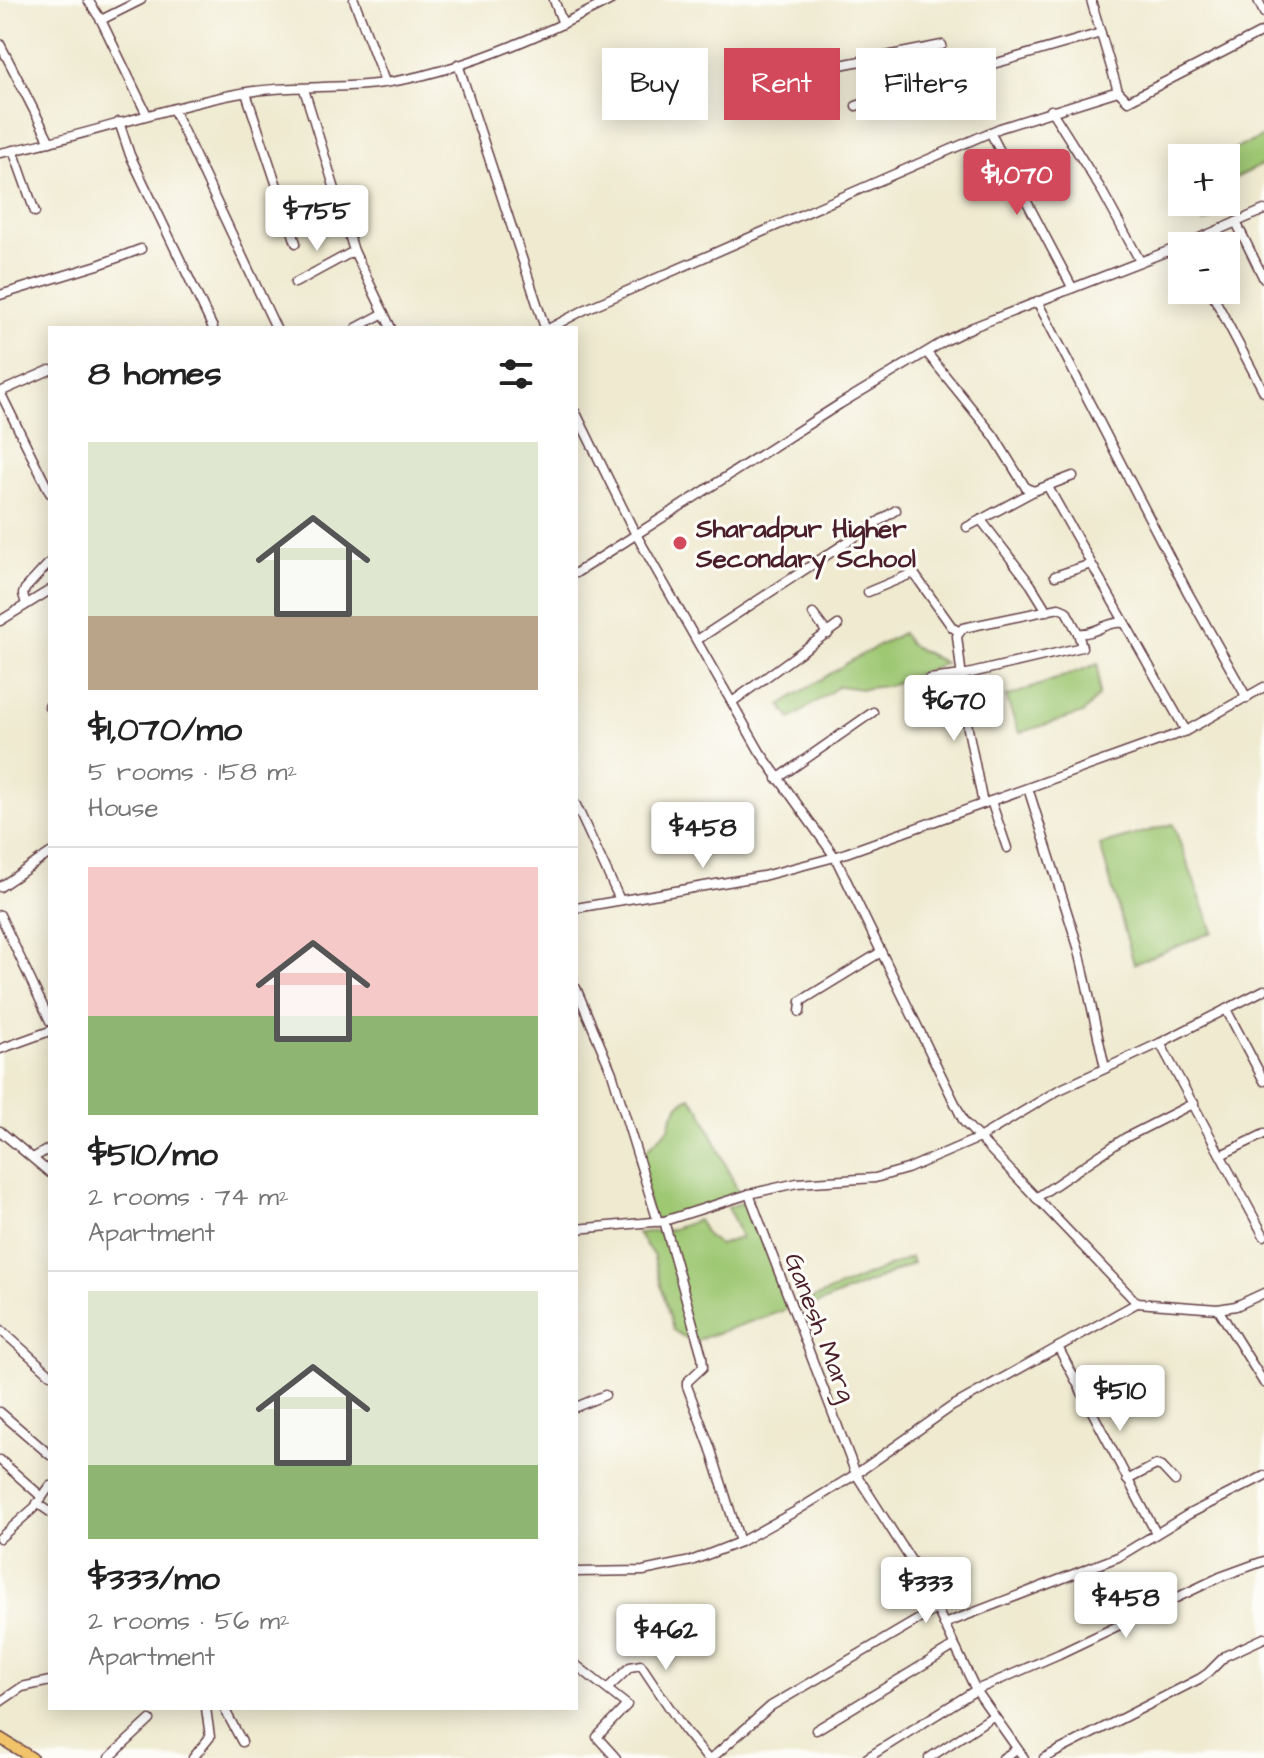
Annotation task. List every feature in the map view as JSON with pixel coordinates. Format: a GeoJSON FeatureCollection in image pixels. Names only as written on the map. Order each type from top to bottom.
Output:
{"type":"FeatureCollection","features":[{"type":"Feature","properties":{"kind":"main road"},"geometry":{"type":"LineString","coordinates":[[0,1738],[24,1756]]}},
{"type":"Feature","properties":{"kind":"street"},"geometry":{"type":"LineString","coordinates":[[88,0],[101,20],[147,115]]}},
{"type":"Feature","properties":{"kind":"street"},"geometry":{"type":"LineString","coordinates":[[101,20],[141,0]]}},
{"type":"Feature","properties":{"kind":"street"},"geometry":{"type":"LineString","coordinates":[[354,0],[385,82]]}},
{"type":"Feature","properties":{"kind":"street"},"geometry":{"type":"LineString","coordinates":[[554,0],[563,24]]}},
{"type":"Feature","properties":{"kind":"street"},"geometry":{"type":"LineString","coordinates":[[0,153],[246,93],[385,82],[458,64],[563,24],[611,0]]}},
{"type":"Feature","properties":{"kind":"street"},"geometry":{"type":"LineString","coordinates":[[1091,0],[1118,91],[1123,98],[1132,101],[1264,31]]}},
{"type":"Feature","properties":{"kind":"street"},"geometry":{"type":"LineString","coordinates":[[1258,0],[1264,13]]}},
{"type":"Feature","properties":{"kind":"street"},"geometry":{"type":"LineString","coordinates":[[996,63],[1101,33]]}},
{"type":"Feature","properties":{"kind":"street"},"geometry":{"type":"LineString","coordinates":[[0,44],[50,142]]}},
{"type":"Feature","properties":{"kind":"street"},"geometry":{"type":"LineString","coordinates":[[840,65],[942,45]]}},
{"type":"Feature","properties":{"kind":"street"},"geometry":{"type":"LineString","coordinates":[[458,64],[547,326]]}},
{"type":"Feature","properties":{"kind":"street"},"geometry":{"type":"LineString","coordinates":[[304,89],[354,251],[390,326]]}},
{"type":"Feature","properties":{"kind":"street"},"geometry":{"type":"LineString","coordinates":[[552,326],[990,132],[1118,91]]}},
{"type":"Feature","properties":{"kind":"street"},"geometry":{"type":"LineString","coordinates":[[246,93],[296,243]]}},
{"type":"Feature","properties":{"kind":"street"},"geometry":{"type":"LineString","coordinates":[[173,109],[275,326]]}},
{"type":"Feature","properties":{"kind":"street"},"geometry":{"type":"LineString","coordinates":[[1051,110],[1102,191],[1140,261]]}},
{"type":"Feature","properties":{"kind":"street"},"geometry":{"type":"LineString","coordinates":[[119,122],[130,155],[212,326]]}},
{"type":"Feature","properties":{"kind":"street"},"geometry":{"type":"LineString","coordinates":[[990,132],[1072,287]]}},
{"type":"Feature","properties":{"kind":"street"},"geometry":{"type":"LineString","coordinates":[[13,150],[35,212]]}},
{"type":"Feature","properties":{"kind":"street"},"geometry":{"type":"LineString","coordinates":[[1215,232],[1264,210]]}},
{"type":"Feature","properties":{"kind":"street"},"geometry":{"type":"LineString","coordinates":[[1236,222],[1264,279]]}},
{"type":"Feature","properties":{"kind":"street"},"geometry":{"type":"LineString","coordinates":[[0,295],[141,249]]}},
{"type":"Feature","properties":{"kind":"street"},"geometry":{"type":"LineString","coordinates":[[295,283],[354,251]]}},
{"type":"Feature","properties":{"kind":"street"},"geometry":{"type":"LineString","coordinates":[[578,572],[840,404],[973,327],[1168,251]]}},
{"type":"Feature","properties":{"kind":"street"},"geometry":{"type":"LineString","coordinates":[[1037,301],[1187,591],[1247,698]]}},
{"type":"Feature","properties":{"kind":"street"},"geometry":{"type":"LineString","coordinates":[[1217,304],[1264,392]]}},
{"type":"Feature","properties":{"kind":"street"},"geometry":{"type":"LineString","coordinates":[[360,326],[384,313]]}},
{"type":"Feature","properties":{"kind":"street"},"geometry":{"type":"LineString","coordinates":[[927,353],[994,436],[1026,488],[1034,491]]}},
{"type":"Feature","properties":{"kind":"street"},"geometry":{"type":"LineString","coordinates":[[48,371],[0,392],[48,489]]}},
{"type":"Feature","properties":{"kind":"street"},"geometry":{"type":"LineString","coordinates":[[578,417],[637,535],[732,702],[777,779],[835,857],[964,1122],[1137,1303]]}},
{"type":"Feature","properties":{"kind":"street"},"geometry":{"type":"LineString","coordinates":[[967,527],[1034,491],[1073,476]]}},
{"type":"Feature","properties":{"kind":"street"},"geometry":{"type":"LineString","coordinates":[[1048,487],[1186,731]]}},
{"type":"Feature","properties":{"kind":"street"},"geometry":{"type":"LineString","coordinates":[[697,640],[896,510]]}},
{"type":"Feature","properties":{"kind":"street"},"geometry":{"type":"LineString","coordinates":[[981,520],[1047,611]]}},
{"type":"Feature","properties":{"kind":"street"},"geometry":{"type":"LineString","coordinates":[[26,604],[25,589],[48,564]]}},
{"type":"Feature","properties":{"kind":"street"},"geometry":{"type":"LineString","coordinates":[[1055,576],[1091,564]]}},
{"type":"Feature","properties":{"kind":"street"},"geometry":{"type":"LineString","coordinates":[[868,592],[915,575],[952,627],[959,632]]}},
{"type":"Feature","properties":{"kind":"street"},"geometry":{"type":"LineString","coordinates":[[0,621],[48,591]]}},
{"type":"Feature","properties":{"kind":"street"},"geometry":{"type":"LineString","coordinates":[[929,679],[961,676],[1082,647],[1078,633],[1066,611],[1059,608],[963,628],[957,636],[961,676],[968,729],[987,802],[1007,848]]}},
{"type":"Feature","properties":{"kind":"street"},"geometry":{"type":"LineString","coordinates":[[813,614],[828,634]]}},
{"type":"Feature","properties":{"kind":"street"},"geometry":{"type":"LineString","coordinates":[[1078,633],[1085,634],[1112,622],[1124,623]]}},
{"type":"Feature","properties":{"kind":"street"},"geometry":{"type":"LineString","coordinates":[[732,702],[838,625]]}},
{"type":"Feature","properties":{"kind":"street"},"geometry":{"type":"LineString","coordinates":[[578,908],[763,876],[835,857],[1186,731],[1264,687]]}},
{"type":"Feature","properties":{"kind":"street"},"geometry":{"type":"LineString","coordinates":[[777,779],[873,712]]}},
{"type":"Feature","properties":{"kind":"street"},"geometry":{"type":"LineString","coordinates":[[1028,788],[1079,950],[1105,1068]]}},
{"type":"Feature","properties":{"kind":"street"},"geometry":{"type":"LineString","coordinates":[[578,809],[620,900]]}},
{"type":"Feature","properties":{"kind":"street"},"geometry":{"type":"LineString","coordinates":[[0,887],[48,854]]}},
{"type":"Feature","properties":{"kind":"street"},"geometry":{"type":"LineString","coordinates":[[0,915],[48,1017]]}},
{"type":"Feature","properties":{"kind":"street"},"geometry":{"type":"LineString","coordinates":[[800,1012],[801,1001],[881,952]]}},
{"type":"Feature","properties":{"kind":"street"},"geometry":{"type":"LineString","coordinates":[[578,1229],[661,1222],[749,1194],[797,1183],[875,1178],[907,1169],[979,1138],[1057,1091],[1264,990]]}},
{"type":"Feature","properties":{"kind":"street"},"geometry":{"type":"LineString","coordinates":[[578,993],[612,1073],[702,1356],[703,1367],[687,1382],[687,1386],[740,1542]]}},
{"type":"Feature","properties":{"kind":"street"},"geometry":{"type":"LineString","coordinates":[[1226,1009],[1264,1081]]}},
{"type":"Feature","properties":{"kind":"street"},"geometry":{"type":"LineString","coordinates":[[0,1049],[48,1032]]}},
{"type":"Feature","properties":{"kind":"street"},"geometry":{"type":"LineString","coordinates":[[1160,1043],[1264,1236]]}},
{"type":"Feature","properties":{"kind":"street"},"geometry":{"type":"LineString","coordinates":[[1036,1198],[1125,1138],[1194,1103]]}},
{"type":"Feature","properties":{"kind":"street"},"geometry":{"type":"LineString","coordinates":[[0,1131],[48,1171]]}},
{"type":"Feature","properties":{"kind":"street"},"geometry":{"type":"LineString","coordinates":[[1221,1155],[1264,1134]]}},
{"type":"Feature","properties":{"kind":"street"},"geometry":{"type":"LineString","coordinates":[[33,1158],[48,1149]]}},
{"type":"Feature","properties":{"kind":"street","name":"Ganesh Marg"},"geometry":{"type":"LineString","coordinates":[[749,1194],[856,1474],[921,1576],[976,1690],[1024,1758]]}},
{"type":"Feature","properties":{"kind":"street"},"geometry":{"type":"LineString","coordinates":[[578,1572],[643,1571],[691,1561],[740,1542],[856,1474],[951,1407],[1137,1303],[1218,1309],[1236,1306],[1264,1293]]}},
{"type":"Feature","properties":{"kind":"street"},"geometry":{"type":"LineString","coordinates":[[1218,1309],[1264,1383]]}},
{"type":"Feature","properties":{"kind":"street"},"geometry":{"type":"LineString","coordinates":[[1,1330],[48,1372]]}},
{"type":"Feature","properties":{"kind":"street"},"geometry":{"type":"LineString","coordinates":[[1058,1347],[1156,1533]]}},
{"type":"Feature","properties":{"kind":"street"},"geometry":{"type":"LineString","coordinates":[[578,1406],[605,1395]]}},
{"type":"Feature","properties":{"kind":"street"},"geometry":{"type":"LineString","coordinates":[[0,1412],[48,1453]]}},
{"type":"Feature","properties":{"kind":"street"},"geometry":{"type":"LineString","coordinates":[[0,1460],[48,1510]]}},
{"type":"Feature","properties":{"kind":"street"},"geometry":{"type":"LineString","coordinates":[[1127,1480],[1156,1465],[1175,1481]]}},
{"type":"Feature","properties":{"kind":"street"},"geometry":{"type":"LineString","coordinates":[[944,1624],[1118,1557],[1156,1533],[1264,1476]]}},
{"type":"Feature","properties":{"kind":"street"},"geometry":{"type":"LineString","coordinates":[[0,1538],[48,1489]]}},
{"type":"Feature","properties":{"kind":"street"},"geometry":{"type":"LineString","coordinates":[[867,1758],[976,1690],[1073,1648],[1220,1577],[1264,1561]]}},
{"type":"Feature","properties":{"kind":"street"},"geometry":{"type":"LineString","coordinates":[[607,1689],[630,1667],[641,1665],[685,1731],[710,1758],[771,1706],[936,1609]]}},
{"type":"Feature","properties":{"kind":"street"},"geometry":{"type":"LineString","coordinates":[[1044,1758],[1199,1679],[1225,1656],[1264,1638]]}},
{"type":"Feature","properties":{"kind":"street"},"geometry":{"type":"LineString","coordinates":[[816,1730],[954,1646]]}},
{"type":"Feature","properties":{"kind":"street"},"geometry":{"type":"LineString","coordinates":[[578,1667],[627,1705],[597,1733],[597,1737],[616,1758]]}},
{"type":"Feature","properties":{"kind":"street"},"geometry":{"type":"LineString","coordinates":[[0,1702],[22,1687],[48,1681]]}},
{"type":"Feature","properties":{"kind":"street"},"geometry":{"type":"LineString","coordinates":[[193,1758],[210,1737],[206,1710]]}},
{"type":"Feature","properties":{"kind":"street"},"geometry":{"type":"LineString","coordinates":[[225,1710],[242,1742]]}},
{"type":"Feature","properties":{"kind":"street"},"geometry":{"type":"LineString","coordinates":[[929,1758],[993,1716]]}},
{"type":"Feature","properties":{"kind":"street"},"geometry":{"type":"LineString","coordinates":[[109,1758],[150,1720]]}},
{"type":"Feature","properties":{"kind":"street"},"geometry":{"type":"LineString","coordinates":[[1003,1758],[1017,1749]]}},
{"type":"Feature","properties":{"kind":"green space"},"geometry":{"type":"Polygon","coordinates":[[[1264,136],[1264,164],[1240,176],[1240,147],[1264,136]]]}},
{"type":"Feature","properties":{"kind":"green space"},"geometry":{"type":"Polygon","coordinates":[[[1199,216],[1218,216],[1204,223],[1199,216]]]}},
{"type":"Feature","properties":{"kind":"green space"},"geometry":{"type":"Polygon","coordinates":[[[902,633],[909,644],[945,663],[891,685],[862,689],[839,686],[791,719],[780,705],[852,660],[902,633]]]}},
{"type":"Feature","properties":{"kind":"green space"},"geometry":{"type":"Polygon","coordinates":[[[1098,664],[1099,695],[1083,713],[1019,733],[1006,697],[1098,664]]]}},
{"type":"Feature","properties":{"kind":"green space"},"geometry":{"type":"Polygon","coordinates":[[[1173,824],[1213,932],[1134,964],[1100,845],[1173,824]]]}},
{"type":"Feature","properties":{"kind":"green space"},"geometry":{"type":"Polygon","coordinates":[[[690,1097],[701,1110],[739,1194],[653,1223],[637,1159],[669,1128],[676,1110],[690,1097]]]}},
{"type":"Feature","properties":{"kind":"green space"},"geometry":{"type":"Polygon","coordinates":[[[745,1202],[750,1205],[788,1309],[691,1342],[673,1330],[653,1255],[637,1233],[670,1230],[698,1220],[708,1237],[720,1245],[741,1237],[728,1207],[745,1202]]]}},
{"type":"Feature","properties":{"kind":"green space"},"geometry":{"type":"Polygon","coordinates":[[[911,1257],[913,1263],[899,1270],[797,1312],[795,1306],[911,1257]]]}},
{"type":"Feature","properties":{"kind":"place","name":"Sharadpur Higher Secondary School"},"geometry":{"type":"Point","coordinates":[680,543]}}]}
